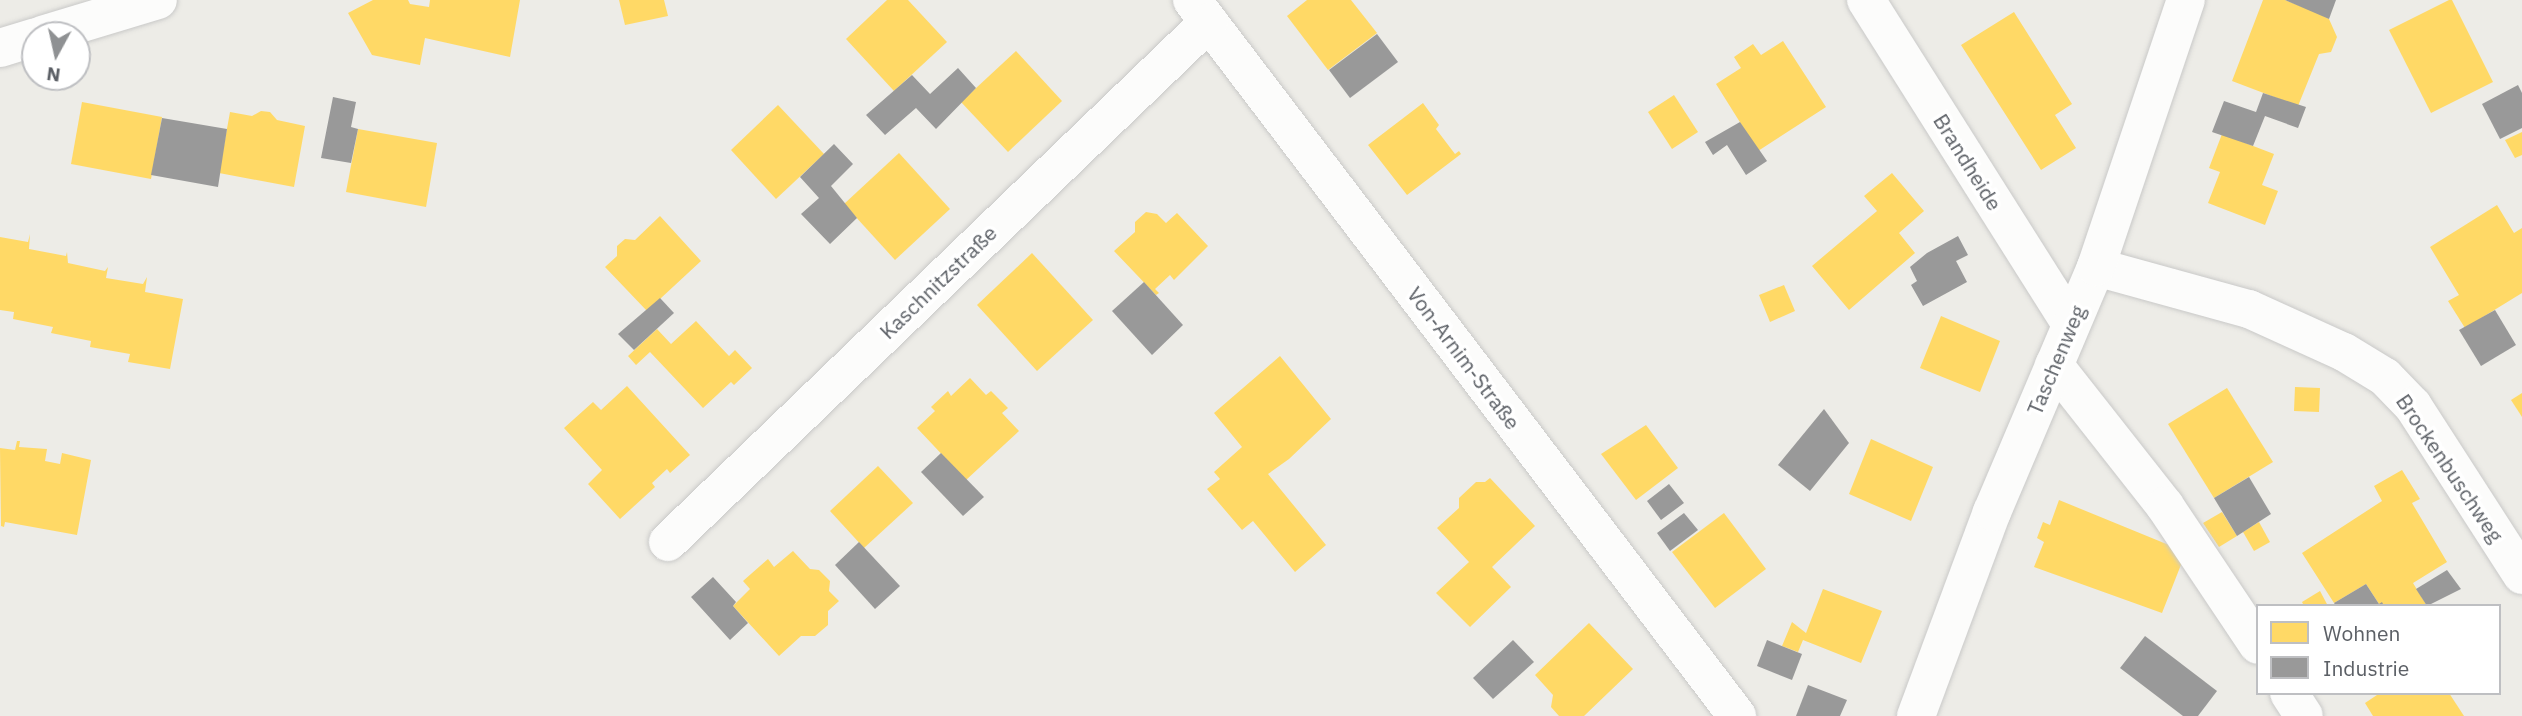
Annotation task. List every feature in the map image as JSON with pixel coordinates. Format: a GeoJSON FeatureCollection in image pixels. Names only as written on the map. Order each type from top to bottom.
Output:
{"type":"FeatureCollection","features":[{"type":"Feature","properties":{"kind":"street"},"geometry":{"type":"LineString","coordinates":[[88,21],[158,0]]}},
{"type":"Feature","properties":{"kind":"street","name":"Brandheide"},"geometry":{"type":"LineString","coordinates":[[1866,0],[2071,324]]}},
{"type":"Feature","properties":{"kind":"street","name":"Taschenweg"},"geometry":{"type":"LineString","coordinates":[[1916,716],[1992,512],[2096,267],[2186,0]]}},
{"type":"Feature","properties":{"kind":"street","name":"Kaschnitzstraße"},"geometry":{"type":"LineString","coordinates":[[668,542],[1200,11]]}},
{"type":"Feature","properties":{"kind":"street","name":"Von-Arnim-Straße"},"geometry":{"type":"LineString","coordinates":[[1200,11],[1737,716]]}},
{"type":"Feature","properties":{"kind":"street"},"geometry":{"type":"LineString","coordinates":[[0,48],[21,41]]}},
{"type":"Feature","properties":{"kind":"street","name":"Brockenbuschweg"},"geometry":{"type":"LineString","coordinates":[[2096,267],[2249,309],[2344,352],[2385,377],[2413,406],[2522,575]]}},
{"type":"Feature","properties":{"kind":"street"},"geometry":{"type":"LineString","coordinates":[[2053,365],[2165,506],[2256,642]]}},
{"type":"Feature","properties":{"kind":"street"},"geometry":{"type":"LineString","coordinates":[[2290,695],[2304,716]]}},
{"type":"Feature","properties":{"kind":"building: Wohnen"},"geometry":{"type":"Polygon","coordinates":[[[373,0],[408,0],[410,4],[429,7],[430,0],[520,0],[510,57],[425,38],[420,65],[372,55],[348,13],[373,0]]]}},
{"type":"Feature","properties":{"kind":"building: Wohnen"},"geometry":{"type":"Polygon","coordinates":[[[619,0],[664,0],[668,16],[625,25],[619,0]]]}},
{"type":"Feature","properties":{"kind":"building: Wohnen"},"geometry":{"type":"Polygon","coordinates":[[[887,0],[908,0],[947,42],[894,91],[846,39],[887,0]]]}},
{"type":"Feature","properties":{"kind":"building: Wohnen"},"geometry":{"type":"Polygon","coordinates":[[[1307,0],[1351,0],[1377,33],[1328,70],[1287,16],[1307,0]]]}},
{"type":"Feature","properties":{"kind":"building: Wohnen"},"geometry":{"type":"Polygon","coordinates":[[[2263,0],[2285,0],[2316,12],[2329,19],[2337,37],[2331,52],[2319,54],[2298,106],[2232,81],[2263,0]]]}},
{"type":"Feature","properties":{"kind":"building: Wohnen"},"geometry":{"type":"Polygon","coordinates":[[[2452,0],[2493,82],[2431,113],[2389,30],[2452,0]]]}},
{"type":"Feature","properties":{"kind":"building: Wohnen"},"geometry":{"type":"Polygon","coordinates":[[[2014,12],[2072,104],[2055,115],[2076,148],[2041,170],[1961,45],[2014,12]]]}},
{"type":"Feature","properties":{"kind":"building: Wohnen"},"geometry":{"type":"Polygon","coordinates":[[[1783,41],[1826,107],[1758,151],[1716,84],[1741,68],[1734,57],[1753,44],[1761,55],[1783,41]]]}},
{"type":"Feature","properties":{"kind":"building: Wohnen"},"geometry":{"type":"Polygon","coordinates":[[[1016,51],[1062,101],[1008,152],[961,102],[1016,51]]]}},
{"type":"Feature","properties":{"kind":"building: Wohnen"},"geometry":{"type":"Polygon","coordinates":[[[1674,95],[1698,132],[1672,149],[1648,112],[1674,95]]]}},
{"type":"Feature","properties":{"kind":"building: Wohnen"},"geometry":{"type":"Polygon","coordinates":[[[82,102],[162,117],[151,179],[71,164],[82,102]]]}},
{"type":"Feature","properties":{"kind":"building: Wohnen"},"geometry":{"type":"Polygon","coordinates":[[[1423,103],[1439,125],[1436,129],[1455,154],[1459,151],[1461,154],[1407,195],[1368,145],[1423,103]]]}},
{"type":"Feature","properties":{"kind":"building: Wohnen"},"geometry":{"type":"Polygon","coordinates":[[[778,105],[824,154],[776,199],[731,150],[778,105]]]}},
{"type":"Feature","properties":{"kind":"building: Wohnen"},"geometry":{"type":"Polygon","coordinates":[[[261,111],[270,112],[277,120],[305,126],[294,187],[219,173],[230,112],[252,116],[261,111]]]}},
{"type":"Feature","properties":{"kind":"building: Wohnen"},"geometry":{"type":"Polygon","coordinates":[[[358,129],[437,143],[426,207],[346,192],[358,129]]]}},
{"type":"Feature","properties":{"kind":"building: Wohnen"},"geometry":{"type":"Polygon","coordinates":[[[2522,132],[2522,155],[2515,158],[2505,140],[2522,132]]]}},
{"type":"Feature","properties":{"kind":"building: Wohnen"},"geometry":{"type":"Polygon","coordinates":[[[2222,134],[2274,154],[2262,185],[2278,191],[2265,225],[2208,203],[2220,172],[2209,168],[2222,134]]]}},
{"type":"Feature","properties":{"kind":"building: Wohnen"},"geometry":{"type":"Polygon","coordinates":[[[899,153],[950,209],[895,260],[844,204],[899,153]]]}},
{"type":"Feature","properties":{"kind":"building: Wohnen"},"geometry":{"type":"Polygon","coordinates":[[[1892,173],[1924,211],[1899,233],[1915,253],[1849,310],[1812,266],[1877,211],[1864,196],[1892,173]]]}},
{"type":"Feature","properties":{"kind":"building: Wohnen"},"geometry":{"type":"Polygon","coordinates":[[[2497,205],[2514,233],[2522,228],[2522,293],[2465,328],[2448,301],[2459,295],[2430,247],[2497,205]]]}},
{"type":"Feature","properties":{"kind":"building: Wohnen"},"geometry":{"type":"Polygon","coordinates":[[[1146,212],[1157,214],[1166,223],[1177,213],[1208,246],[1174,280],[1170,275],[1155,289],[1159,293],[1156,295],[1114,251],[1135,232],[1135,222],[1146,212]]]}},
{"type":"Feature","properties":{"kind":"building: Wohnen"},"geometry":{"type":"Polygon","coordinates":[[[660,216],[701,261],[647,311],[605,267],[617,256],[617,246],[625,239],[635,240],[660,216]]]}},
{"type":"Feature","properties":{"kind":"building: Wohnen"},"geometry":{"type":"Polygon","coordinates":[[[30,234],[29,249],[66,256],[67,252],[68,263],[105,271],[108,267],[106,278],[143,284],[147,277],[145,292],[183,299],[170,369],[128,362],[130,354],[90,347],[91,341],[51,333],[53,327],[13,319],[14,312],[0,310],[0,237],[28,242],[30,234]]]}},
{"type":"Feature","properties":{"kind":"building: Wohnen"},"geometry":{"type":"Polygon","coordinates":[[[1032,253],[1093,320],[1037,371],[977,305],[1032,253]]]}},
{"type":"Feature","properties":{"kind":"building: Wohnen"},"geometry":{"type":"Polygon","coordinates":[[[1784,285],[1795,311],[1770,322],[1759,295],[1784,285]]]}},
{"type":"Feature","properties":{"kind":"building: Wohnen"},"geometry":{"type":"Polygon","coordinates":[[[1941,316],[2000,341],[1980,392],[1920,368],[1941,316]]]}},
{"type":"Feature","properties":{"kind":"building: Wohnen"},"geometry":{"type":"Polygon","coordinates":[[[696,321],[729,356],[735,350],[752,368],[734,385],[731,382],[703,408],[650,352],[636,365],[628,356],[657,329],[671,344],[696,321]]]}},
{"type":"Feature","properties":{"kind":"building: Wohnen"},"geometry":{"type":"Polygon","coordinates":[[[1280,356],[1331,419],[1289,459],[1268,474],[1326,545],[1295,572],[1253,521],[1242,530],[1207,489],[1220,479],[1214,472],[1242,447],[1214,413],[1280,356]]]}},
{"type":"Feature","properties":{"kind":"building: Wohnen"},"geometry":{"type":"Polygon","coordinates":[[[970,378],[986,395],[991,391],[1008,408],[1002,413],[1019,431],[966,480],[917,428],[935,411],[931,407],[948,391],[951,396],[970,378]]]}},
{"type":"Feature","properties":{"kind":"building: Wohnen"},"geometry":{"type":"Polygon","coordinates":[[[627,386],[690,455],[670,473],[667,469],[652,483],[655,487],[620,519],[588,484],[602,470],[564,428],[593,402],[601,410],[627,386]]]}},
{"type":"Feature","properties":{"kind":"building: Wohnen"},"geometry":{"type":"Polygon","coordinates":[[[2295,387],[2320,388],[2319,412],[2294,411],[2295,387]]]}},
{"type":"Feature","properties":{"kind":"building: Wohnen"},"geometry":{"type":"Polygon","coordinates":[[[2227,388],[2273,462],[2214,498],[2168,424],[2227,388]]]}},
{"type":"Feature","properties":{"kind":"building: Wohnen"},"geometry":{"type":"Polygon","coordinates":[[[2522,393],[2522,417],[2511,400],[2522,393]]]}},
{"type":"Feature","properties":{"kind":"building: Wohnen"},"geometry":{"type":"Polygon","coordinates":[[[1646,425],[1678,468],[1636,500],[1601,454],[1646,425]]]}},
{"type":"Feature","properties":{"kind":"building: Wohnen"},"geometry":{"type":"Polygon","coordinates":[[[1871,439],[1933,467],[1911,521],[1849,494],[1871,439]]]}},
{"type":"Feature","properties":{"kind":"building: Wohnen"},"geometry":{"type":"Polygon","coordinates":[[[17,441],[20,441],[19,447],[47,449],[45,461],[60,464],[62,453],[91,460],[77,535],[5,522],[4,527],[1,526],[0,448],[15,450],[17,441]]]}},
{"type":"Feature","properties":{"kind":"building: Wohnen"},"geometry":{"type":"Polygon","coordinates":[[[878,466],[913,503],[864,548],[830,511],[878,466]]]}},
{"type":"Feature","properties":{"kind":"building: Wohnen"},"geometry":{"type":"Polygon","coordinates":[[[2402,470],[2420,499],[2412,503],[2447,562],[2413,583],[2426,604],[2379,604],[2366,584],[2334,603],[2302,553],[2382,501],[2374,486],[2402,470]]]}},
{"type":"Feature","properties":{"kind":"building: Wohnen"},"geometry":{"type":"Polygon","coordinates":[[[1490,478],[1535,526],[1492,567],[1511,587],[1470,627],[1436,593],[1469,562],[1437,528],[1459,508],[1459,498],[1476,482],[1485,482],[1490,478]]]}},
{"type":"Feature","properties":{"kind":"building: Wohnen"},"geometry":{"type":"Polygon","coordinates":[[[2059,500],[2186,552],[2162,613],[2034,567],[2044,542],[2037,538],[2043,522],[2050,525],[2059,500]]]}},
{"type":"Feature","properties":{"kind":"building: Wohnen"},"geometry":{"type":"Polygon","coordinates":[[[2222,512],[2237,536],[2219,547],[2203,523],[2222,512]]]}},
{"type":"Feature","properties":{"kind":"building: Wohnen"},"geometry":{"type":"Polygon","coordinates":[[[1724,513],[1766,569],[1715,608],[1672,552],[1724,513]]]}},
{"type":"Feature","properties":{"kind":"building: Wohnen"},"geometry":{"type":"Polygon","coordinates":[[[2259,522],[2270,542],[2254,551],[2243,532],[2259,522]]]}},
{"type":"Feature","properties":{"kind":"building: Wohnen"},"geometry":{"type":"Polygon","coordinates":[[[793,551],[810,569],[819,570],[830,581],[829,591],[839,601],[828,611],[828,625],[815,636],[801,636],[779,656],[733,606],[750,589],[743,581],[768,559],[774,567],[793,551]]]}},
{"type":"Feature","properties":{"kind":"building: Wohnen"},"geometry":{"type":"Polygon","coordinates":[[[1823,589],[1882,611],[1861,663],[1803,640],[1798,652],[1782,646],[1792,622],[1806,633],[1823,589]]]}},
{"type":"Feature","properties":{"kind":"building: Wohnen"},"geometry":{"type":"Polygon","coordinates":[[[2320,591],[2327,604],[2303,604],[2302,602],[2320,591]]]}},
{"type":"Feature","properties":{"kind":"building: Wohnen"},"geometry":{"type":"Polygon","coordinates":[[[1589,623],[1633,669],[1584,716],[1559,716],[1551,707],[1553,695],[1535,675],[1589,623]]]}},
{"type":"Feature","properties":{"kind":"building: Wohnen"},"geometry":{"type":"Polygon","coordinates":[[[2377,695],[2450,695],[2464,716],[2373,716],[2365,703],[2377,695]]]}},
{"type":"Feature","properties":{"kind":"building: Industrie"},"geometry":{"type":"Polygon","coordinates":[[[2285,0],[2336,0],[2329,19],[2285,0]]]}},
{"type":"Feature","properties":{"kind":"building: Industrie"},"geometry":{"type":"Polygon","coordinates":[[[1377,34],[1398,62],[1350,98],[1329,70],[1377,34]]]}},
{"type":"Feature","properties":{"kind":"building: Industrie"},"geometry":{"type":"Polygon","coordinates":[[[958,68],[976,88],[936,129],[916,108],[885,135],[866,115],[912,75],[930,94],[958,68]]]}},
{"type":"Feature","properties":{"kind":"building: Industrie"},"geometry":{"type":"Polygon","coordinates":[[[2518,85],[2522,93],[2522,128],[2500,139],[2482,104],[2518,85]]]}},
{"type":"Feature","properties":{"kind":"building: Industrie"},"geometry":{"type":"Polygon","coordinates":[[[2263,93],[2306,107],[2298,128],[2265,116],[2253,146],[2212,132],[2224,101],[2256,112],[2263,93]]]}},
{"type":"Feature","properties":{"kind":"building: Industrie"},"geometry":{"type":"Polygon","coordinates":[[[333,97],[356,102],[351,127],[358,129],[351,163],[321,158],[333,97]]]}},
{"type":"Feature","properties":{"kind":"building: Industrie"},"geometry":{"type":"Polygon","coordinates":[[[162,118],[227,129],[218,187],[151,175],[162,118]]]}},
{"type":"Feature","properties":{"kind":"building: Industrie"},"geometry":{"type":"Polygon","coordinates":[[[1740,122],[1767,161],[1746,175],[1727,145],[1713,155],[1705,142],[1740,122]]]}},
{"type":"Feature","properties":{"kind":"building: Industrie"},"geometry":{"type":"Polygon","coordinates":[[[834,144],[853,164],[831,186],[857,218],[830,244],[801,214],[819,198],[800,177],[834,144]]]}},
{"type":"Feature","properties":{"kind":"building: Industrie"},"geometry":{"type":"Polygon","coordinates":[[[1958,236],[1968,255],[1956,261],[1967,282],[1923,306],[1911,285],[1917,281],[1910,267],[1927,253],[1958,236]]]}},
{"type":"Feature","properties":{"kind":"building: Industrie"},"geometry":{"type":"Polygon","coordinates":[[[1144,282],[1183,325],[1152,355],[1112,311],[1144,282]]]}},
{"type":"Feature","properties":{"kind":"building: Industrie"},"geometry":{"type":"Polygon","coordinates":[[[660,298],[674,313],[634,350],[618,334],[660,298]]]}},
{"type":"Feature","properties":{"kind":"building: Industrie"},"geometry":{"type":"Polygon","coordinates":[[[2495,310],[2516,345],[2481,366],[2459,330],[2495,310]]]}},
{"type":"Feature","properties":{"kind":"building: Industrie"},"geometry":{"type":"Polygon","coordinates":[[[1824,409],[1849,443],[1810,491],[1778,465],[1824,409]]]}},
{"type":"Feature","properties":{"kind":"building: Industrie"},"geometry":{"type":"Polygon","coordinates":[[[941,453],[984,497],[963,516],[921,472],[941,453]]]}},
{"type":"Feature","properties":{"kind":"building: Industrie"},"geometry":{"type":"Polygon","coordinates":[[[2249,477],[2271,514],[2237,536],[2214,498],[2249,477]]]}},
{"type":"Feature","properties":{"kind":"building: Industrie"},"geometry":{"type":"Polygon","coordinates":[[[1669,484],[1684,503],[1661,520],[1647,501],[1669,484]]]}},
{"type":"Feature","properties":{"kind":"building: Industrie"},"geometry":{"type":"Polygon","coordinates":[[[1684,513],[1698,530],[1670,551],[1657,533],[1684,513]]]}},
{"type":"Feature","properties":{"kind":"building: Industrie"},"geometry":{"type":"Polygon","coordinates":[[[859,542],[900,586],[875,609],[835,565],[859,542]]]}},
{"type":"Feature","properties":{"kind":"building: Industrie"},"geometry":{"type":"Polygon","coordinates":[[[2447,570],[2461,589],[2426,604],[2416,589],[2447,570]]]}},
{"type":"Feature","properties":{"kind":"building: Industrie"},"geometry":{"type":"Polygon","coordinates":[[[713,577],[736,602],[733,606],[748,623],[730,640],[691,597],[713,577]]]}},
{"type":"Feature","properties":{"kind":"building: Industrie"},"geometry":{"type":"Polygon","coordinates":[[[2366,584],[2379,604],[2335,604],[2366,584]]]}},
{"type":"Feature","properties":{"kind":"building: Industrie"},"geometry":{"type":"Polygon","coordinates":[[[2145,636],[2217,691],[2198,716],[2183,716],[2120,668],[2145,636]]]}},
{"type":"Feature","properties":{"kind":"building: Industrie"},"geometry":{"type":"Polygon","coordinates":[[[1513,640],[1534,662],[1493,699],[1473,678],[1513,640]]]}},
{"type":"Feature","properties":{"kind":"building: Industrie"},"geometry":{"type":"Polygon","coordinates":[[[1767,640],[1802,654],[1792,680],[1757,666],[1767,640]]]}},
{"type":"Feature","properties":{"kind":"building: Industrie"},"geometry":{"type":"Polygon","coordinates":[[[1808,685],[1847,700],[1840,716],[1796,716],[1808,685]]]}}]}
